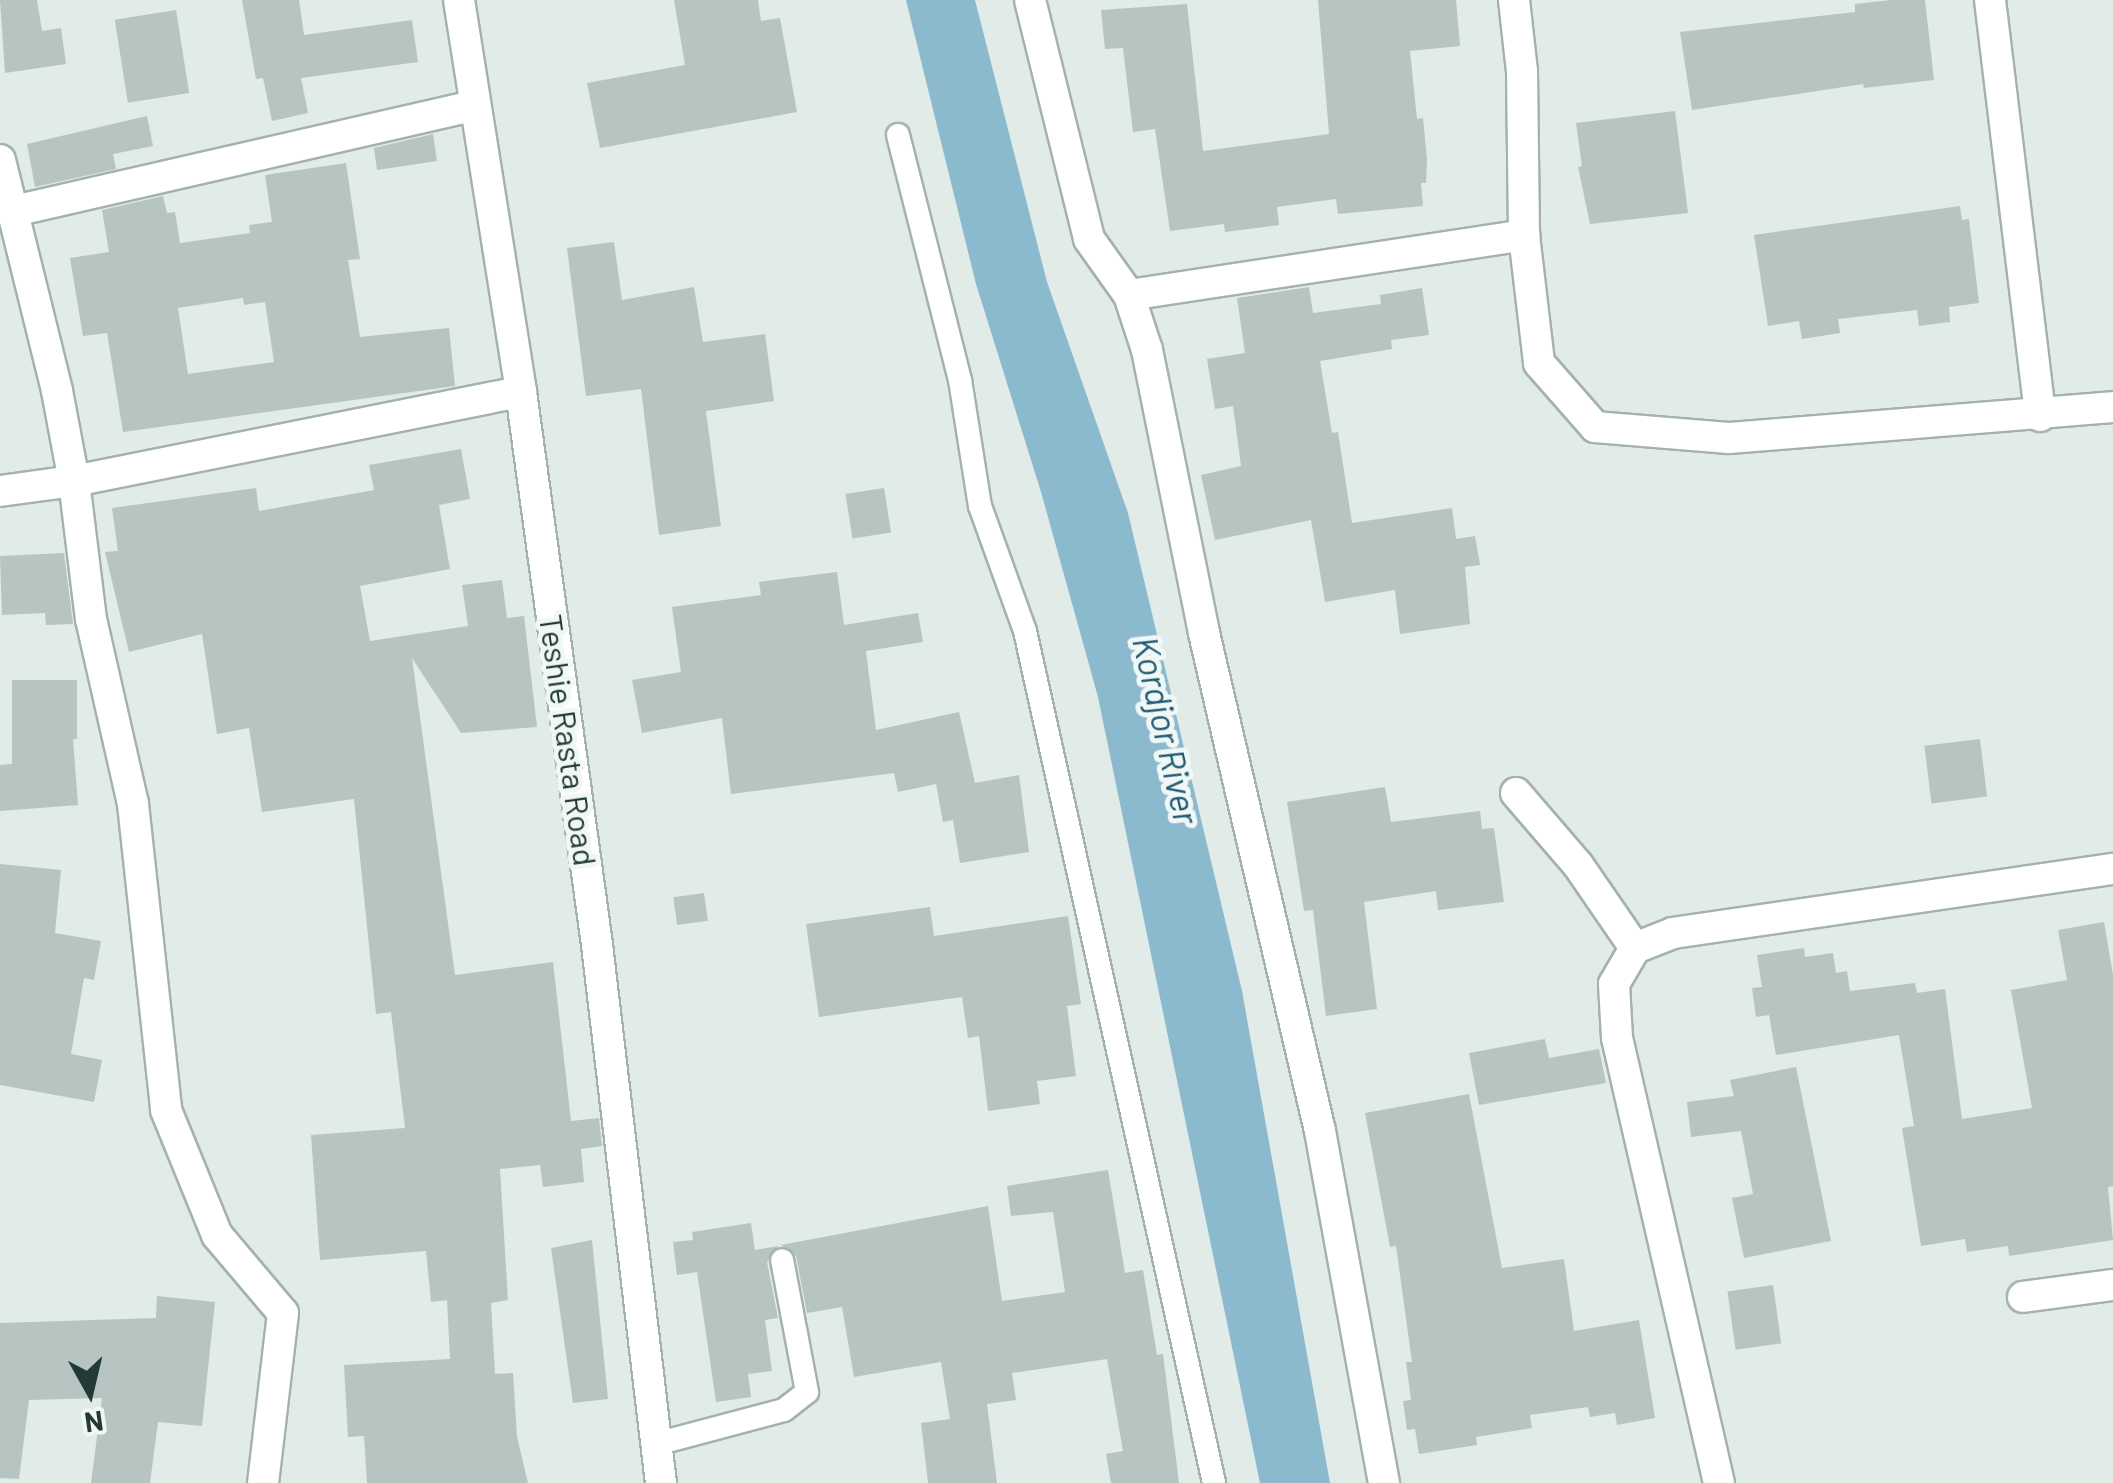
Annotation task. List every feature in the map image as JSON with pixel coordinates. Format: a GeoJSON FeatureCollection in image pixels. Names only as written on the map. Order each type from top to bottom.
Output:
{"type":"FeatureCollection","features":[{"type":"Feature","properties":{"kind":"street","name":"Teshie Rasta Road"},"geometry":{"type":"LineString","coordinates":[[459,0],[521,392],[597,945],[661,1483]]}},
{"type":"Feature","properties":{"kind":"street"},"geometry":{"type":"LineString","coordinates":[[1030,0],[1090,239],[1129,295],[1147,350],[1204,633],[1320,1130],[1384,1483]]}},
{"type":"Feature","properties":{"kind":"street"},"geometry":{"type":"LineString","coordinates":[[1514,0],[1522,71],[1524,236],[1539,363],[1595,427],[1728,438],[2113,408]]}},
{"type":"Feature","properties":{"kind":"street"},"geometry":{"type":"LineString","coordinates":[[1990,0],[2040,416]]}},
{"type":"Feature","properties":{"kind":"street"},"geometry":{"type":"LineString","coordinates":[[14,211],[473,106]]}},
{"type":"Feature","properties":{"kind":"street"},"geometry":{"type":"LineString","coordinates":[[0,160],[74,481],[91,619],[133,804],[166,1110],[218,1234],[283,1314],[263,1483]]}},
{"type":"Feature","properties":{"kind":"street"},"geometry":{"type":"LineString","coordinates":[[1129,295],[1524,236]]}},
{"type":"Feature","properties":{"kind":"street"},"geometry":{"type":"LineString","coordinates":[[0,491],[74,481],[521,392]]}},
{"type":"Feature","properties":{"kind":"street"},"geometry":{"type":"LineString","coordinates":[[1516,793],[1578,865],[1635,948]]}},
{"type":"Feature","properties":{"kind":"street"},"geometry":{"type":"LineString","coordinates":[[1719,1483],[1617,1038],[1614,984],[1635,948],[1673,933],[2113,869]]}},
{"type":"Feature","properties":{"kind":"street"},"geometry":{"type":"LineString","coordinates":[[2024,1297],[2113,1285]]}},
{"type":"Feature","properties":{"kind":"lane"},"geometry":{"type":"LineString","coordinates":[[898,135],[960,380],[980,506],[1024,631],[1214,1483]]}},
{"type":"Feature","properties":{"kind":"lane"},"geometry":{"type":"LineString","coordinates":[[656,1444],[784,1410],[807,1392],[782,1260]]}},
{"type":"Feature","properties":{"kind":"water","name":"Kordjor River"},"geometry":{"type":"Polygon","coordinates":[[[906,0],[975,0],[1047,282],[1128,513],[1242,991],[1330,1483],[1260,1483],[1098,697],[1041,492],[976,284],[906,0]]]}},
{"type":"Feature","properties":{"kind":"building"},"geometry":{"type":"Polygon","coordinates":[[[0,0],[37,0],[42,31],[61,28],[66,64],[5,73],[0,0]]]}},
{"type":"Feature","properties":{"kind":"building"},"geometry":{"type":"Polygon","coordinates":[[[242,0],[299,0],[304,35],[412,20],[418,62],[301,78],[308,113],[272,121],[263,78],[256,79],[242,0]]]}},
{"type":"Feature","properties":{"kind":"building"},"geometry":{"type":"Polygon","coordinates":[[[674,0],[758,0],[761,21],[780,18],[797,112],[600,148],[587,83],[685,65],[674,0]]]}},
{"type":"Feature","properties":{"kind":"building"},"geometry":{"type":"Polygon","coordinates":[[[1318,0],[1456,0],[1460,46],[1410,51],[1417,119],[1423,118],[1427,160],[1426,183],[1421,183],[1423,206],[1338,214],[1336,199],[1277,207],[1279,225],[1225,232],[1224,224],[1170,231],[1155,129],[1133,132],[1123,48],[1105,49],[1101,10],[1187,4],[1203,151],[1329,134],[1318,0]]]}},
{"type":"Feature","properties":{"kind":"building"},"geometry":{"type":"Polygon","coordinates":[[[1925,0],[1934,80],[1864,88],[1863,84],[1692,110],[1680,32],[1855,12],[1855,4],[1925,0]]]}},
{"type":"Feature","properties":{"kind":"building"},"geometry":{"type":"Polygon","coordinates":[[[176,10],[189,93],[128,103],[115,20],[176,10]]]}},
{"type":"Feature","properties":{"kind":"building"},"geometry":{"type":"Polygon","coordinates":[[[1675,111],[1688,213],[1590,224],[1578,167],[1582,166],[1576,123],[1675,111]]]}},
{"type":"Feature","properties":{"kind":"building"},"geometry":{"type":"Polygon","coordinates":[[[147,116],[153,146],[113,154],[116,169],[35,187],[27,144],[147,116]]]}},
{"type":"Feature","properties":{"kind":"building"},"geometry":{"type":"Polygon","coordinates":[[[433,134],[437,161],[377,170],[374,148],[433,134]]]}},
{"type":"Feature","properties":{"kind":"building"},"geometry":{"type":"Polygon","coordinates":[[[346,163],[360,259],[348,260],[360,337],[449,328],[455,386],[123,432],[107,333],[83,336],[70,258],[109,252],[102,210],[163,196],[167,213],[175,212],[180,243],[250,233],[249,225],[272,222],[265,175],[346,163]],[[243,298],[178,308],[188,374],[274,362],[265,302],[244,305],[243,298]]]}},
{"type":"Feature","properties":{"kind":"building"},"geometry":{"type":"Polygon","coordinates":[[[1960,206],[1962,220],[1969,219],[1979,303],[1949,307],[1950,322],[1919,326],[1917,310],[1838,319],[1840,333],[1802,339],[1799,321],[1768,326],[1754,235],[1960,206]]]}},
{"type":"Feature","properties":{"kind":"building"},"geometry":{"type":"Polygon","coordinates":[[[614,242],[622,300],[694,287],[703,342],[765,334],[774,401],[706,411],[721,526],[659,535],[641,389],[586,396],[567,248],[614,242]]]}},
{"type":"Feature","properties":{"kind":"building"},"geometry":{"type":"Polygon","coordinates":[[[1309,287],[1313,313],[1381,304],[1380,295],[1422,288],[1429,335],[1391,340],[1392,349],[1320,361],[1332,433],[1338,432],[1352,523],[1452,508],[1456,539],[1475,536],[1480,565],[1465,567],[1470,624],[1400,634],[1395,590],[1325,602],[1311,520],[1215,540],[1201,475],[1241,466],[1233,406],[1215,409],[1207,359],[1245,353],[1237,298],[1309,287]]]}},
{"type":"Feature","properties":{"kind":"building"},"geometry":{"type":"Polygon","coordinates":[[[461,449],[470,499],[439,505],[450,569],[360,586],[370,641],[468,626],[462,585],[502,580],[507,618],[524,616],[537,727],[461,733],[412,658],[455,975],[553,962],[571,1121],[599,1118],[602,1146],[581,1149],[584,1182],[543,1187],[540,1165],[500,1169],[508,1300],[491,1303],[495,1374],[513,1373],[517,1437],[528,1483],[367,1483],[364,1436],[348,1437],[344,1365],[450,1359],[447,1300],[431,1302],[426,1251],[320,1260],[311,1135],[405,1128],[391,1012],[376,1014],[354,799],[262,812],[249,728],[217,734],[202,634],[129,652],[105,552],[118,551],[112,508],[256,488],[259,511],[374,490],[369,465],[461,449]]]}},
{"type":"Feature","properties":{"kind":"building"},"geometry":{"type":"Polygon","coordinates":[[[884,488],[891,532],[853,539],[845,494],[884,488]]]}},
{"type":"Feature","properties":{"kind":"building"},"geometry":{"type":"Polygon","coordinates":[[[64,553],[73,624],[46,625],[45,613],[2,615],[0,556],[64,553]]]}},
{"type":"Feature","properties":{"kind":"building"},"geometry":{"type":"Polygon","coordinates":[[[837,572],[844,625],[918,613],[923,642],[866,651],[876,730],[959,712],[975,783],[1019,775],[1029,852],[960,863],[953,820],[943,822],[936,784],[898,792],[894,773],[731,794],[722,718],[642,733],[632,680],[681,672],[672,607],[761,595],[759,582],[837,572]]]}},
{"type":"Feature","properties":{"kind":"building"},"geometry":{"type":"Polygon","coordinates":[[[12,680],[77,680],[77,739],[73,739],[78,805],[0,811],[0,765],[12,764],[12,680]]]}},
{"type":"Feature","properties":{"kind":"building"},"geometry":{"type":"Polygon","coordinates":[[[1980,739],[1987,797],[1931,803],[1924,746],[1980,739]]]}},
{"type":"Feature","properties":{"kind":"building"},"geometry":{"type":"Polygon","coordinates":[[[1385,787],[1391,822],[1480,811],[1482,829],[1494,828],[1504,902],[1438,910],[1436,891],[1364,902],[1377,1009],[1326,1016],[1313,910],[1304,911],[1287,802],[1385,787]]]}},
{"type":"Feature","properties":{"kind":"building"},"geometry":{"type":"Polygon","coordinates":[[[0,864],[61,870],[55,933],[101,941],[94,980],[84,978],[71,1054],[102,1060],[94,1102],[0,1085],[0,864]]]}},
{"type":"Feature","properties":{"kind":"building"},"geometry":{"type":"Polygon","coordinates":[[[704,893],[708,921],[677,925],[673,897],[704,893]]]}},
{"type":"Feature","properties":{"kind":"building"},"geometry":{"type":"Polygon","coordinates":[[[930,907],[934,936],[1068,916],[1081,1004],[1067,1006],[1076,1076],[1037,1081],[1040,1104],[988,1111],[979,1036],[968,1038],[962,997],[819,1017],[806,924],[930,907]]]}},
{"type":"Feature","properties":{"kind":"building"},"geometry":{"type":"Polygon","coordinates":[[[2104,922],[2113,975],[2113,1186],[2108,1187],[2113,1240],[2009,1256],[2008,1246],[1967,1252],[1965,1239],[1921,1246],[1902,1128],[1914,1126],[1899,1035],[1776,1055],[1769,1015],[1756,1017],[1752,988],[1762,987],[1757,955],[1804,948],[1805,957],[1833,953],[1836,973],[1847,971],[1850,991],[1915,983],[1917,993],[1945,989],[1962,1119],[2032,1108],[2011,990],[2067,980],[2058,930],[2104,922]]]}},
{"type":"Feature","properties":{"kind":"building"},"geometry":{"type":"Polygon","coordinates":[[[1545,1039],[1549,1058],[1599,1049],[1606,1083],[1479,1105],[1469,1053],[1545,1039]]]}},
{"type":"Feature","properties":{"kind":"building"},"geometry":{"type":"Polygon","coordinates":[[[1796,1067],[1831,1241],[1744,1258],[1732,1198],[1753,1194],[1741,1131],[1691,1137],[1687,1102],[1734,1096],[1730,1080],[1796,1067]]]}},
{"type":"Feature","properties":{"kind":"building"},"geometry":{"type":"Polygon","coordinates":[[[1469,1094],[1502,1268],[1564,1259],[1574,1331],[1639,1320],[1655,1418],[1617,1425],[1615,1413],[1590,1417],[1588,1407],[1530,1415],[1532,1428],[1476,1437],[1477,1445],[1419,1454],[1415,1429],[1407,1430],[1403,1401],[1411,1400],[1406,1362],[1412,1362],[1396,1246],[1390,1247],[1365,1113],[1469,1094]]]}},
{"type":"Feature","properties":{"kind":"building"},"geometry":{"type":"Polygon","coordinates":[[[1108,1170],[1125,1273],[1143,1270],[1157,1355],[1163,1354],[1179,1483],[1111,1483],[1106,1454],[1123,1451],[1107,1359],[1012,1373],[1016,1400],[987,1404],[997,1483],[928,1483],[921,1423],[950,1419],[941,1362],[854,1377],[842,1307],[807,1313],[796,1256],[781,1245],[988,1206],[1002,1301],[1065,1292],[1053,1212],[1011,1216],[1007,1186],[1108,1170]]]}},
{"type":"Feature","properties":{"kind":"building"},"geometry":{"type":"Polygon","coordinates":[[[751,1223],[755,1250],[778,1246],[767,1262],[778,1318],[765,1320],[772,1371],[748,1374],[751,1397],[716,1402],[697,1272],[677,1275],[673,1242],[693,1240],[692,1232],[751,1223]]]}},
{"type":"Feature","properties":{"kind":"building"},"geometry":{"type":"Polygon","coordinates":[[[592,1240],[608,1399],[573,1403],[551,1248],[592,1240]]]}},
{"type":"Feature","properties":{"kind":"building"},"geometry":{"type":"Polygon","coordinates":[[[1773,1285],[1781,1343],[1736,1350],[1727,1291],[1773,1285]]]}},
{"type":"Feature","properties":{"kind":"building"},"geometry":{"type":"Polygon","coordinates":[[[157,1296],[215,1302],[202,1426],[158,1422],[150,1483],[91,1483],[102,1398],[29,1400],[19,1479],[0,1478],[0,1323],[156,1318],[157,1296]]]}}]}
